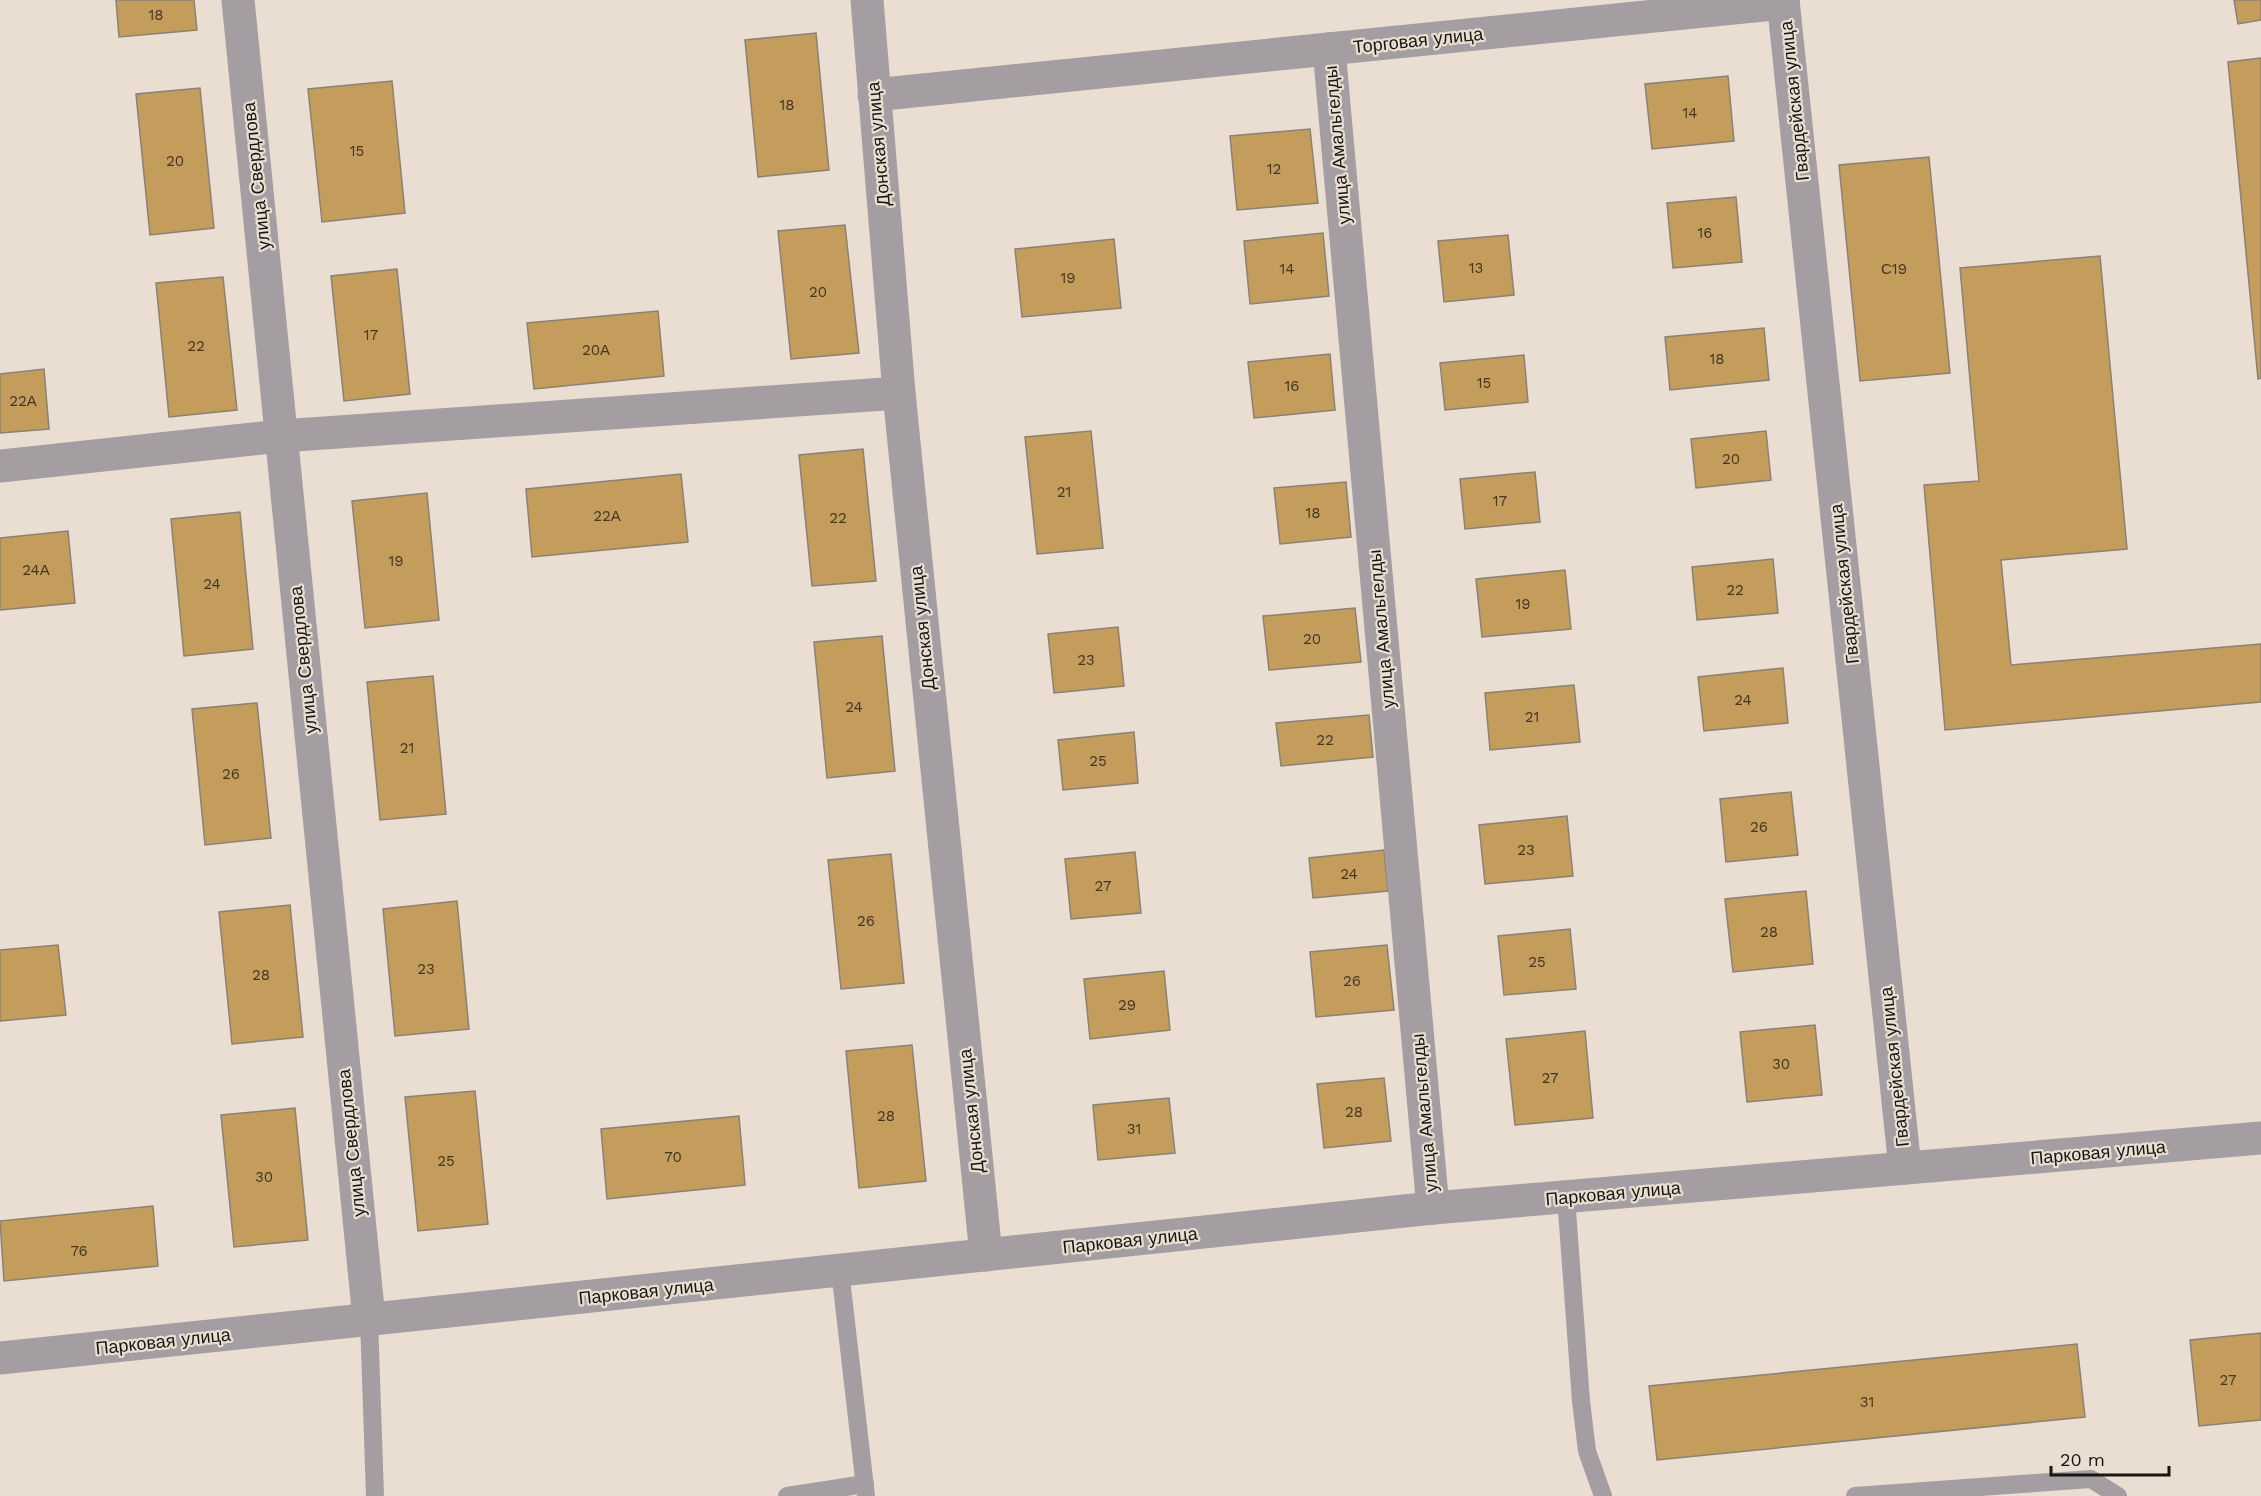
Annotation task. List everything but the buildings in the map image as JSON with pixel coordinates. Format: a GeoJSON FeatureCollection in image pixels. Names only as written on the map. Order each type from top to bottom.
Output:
{"type":"FeatureCollection","features":[{"type":"Feature","properties":{"kind":"street","name":"улица Свердлова"},"geometry":{"type":"LineString","coordinates":[[238,0],[369,1319]]}},
{"type":"Feature","properties":{"kind":"street","name":"Донская улица"},"geometry":{"type":"LineString","coordinates":[[867,0],[899,393],[986,1255]]}},
{"type":"Feature","properties":{"kind":"street","name":"Торговая улица"},"geometry":{"type":"LineString","coordinates":[[874,95],[1783,1]]}},
{"type":"Feature","properties":{"kind":"street","name":"Гвардейская улица"},"geometry":{"type":"LineString","coordinates":[[1783,1],[1905,1168]]}},
{"type":"Feature","properties":{"kind":"street","name":"улица Амальгелды"},"geometry":{"type":"LineString","coordinates":[[1329,49],[1433,1208]]}},
{"type":"Feature","properties":{"kind":"street"},"geometry":{"type":"LineString","coordinates":[[0,466],[281,436],[899,393]]}},
{"type":"Feature","properties":{"kind":"street","name":"Парковая улица"},"geometry":{"type":"LineString","coordinates":[[0,1358],[1433,1208],[2261,1138]]}},
{"type":"Feature","properties":{"kind":"lane"},"geometry":{"type":"LineString","coordinates":[[1566,1197],[1582,1411],[1587,1451],[1603,1496]]}},
{"type":"Feature","properties":{"kind":"lane"},"geometry":{"type":"LineString","coordinates":[[787,1496],[866,1490],[840,1270]]}},
{"type":"Feature","properties":{"kind":"lane"},"geometry":{"type":"LineString","coordinates":[[369,1319],[375,1496]]}},
{"type":"Feature","properties":{"kind":"lane"},"geometry":{"type":"LineString","coordinates":[[1855,1496],[2091,1479],[2118,1496]]}}]}
